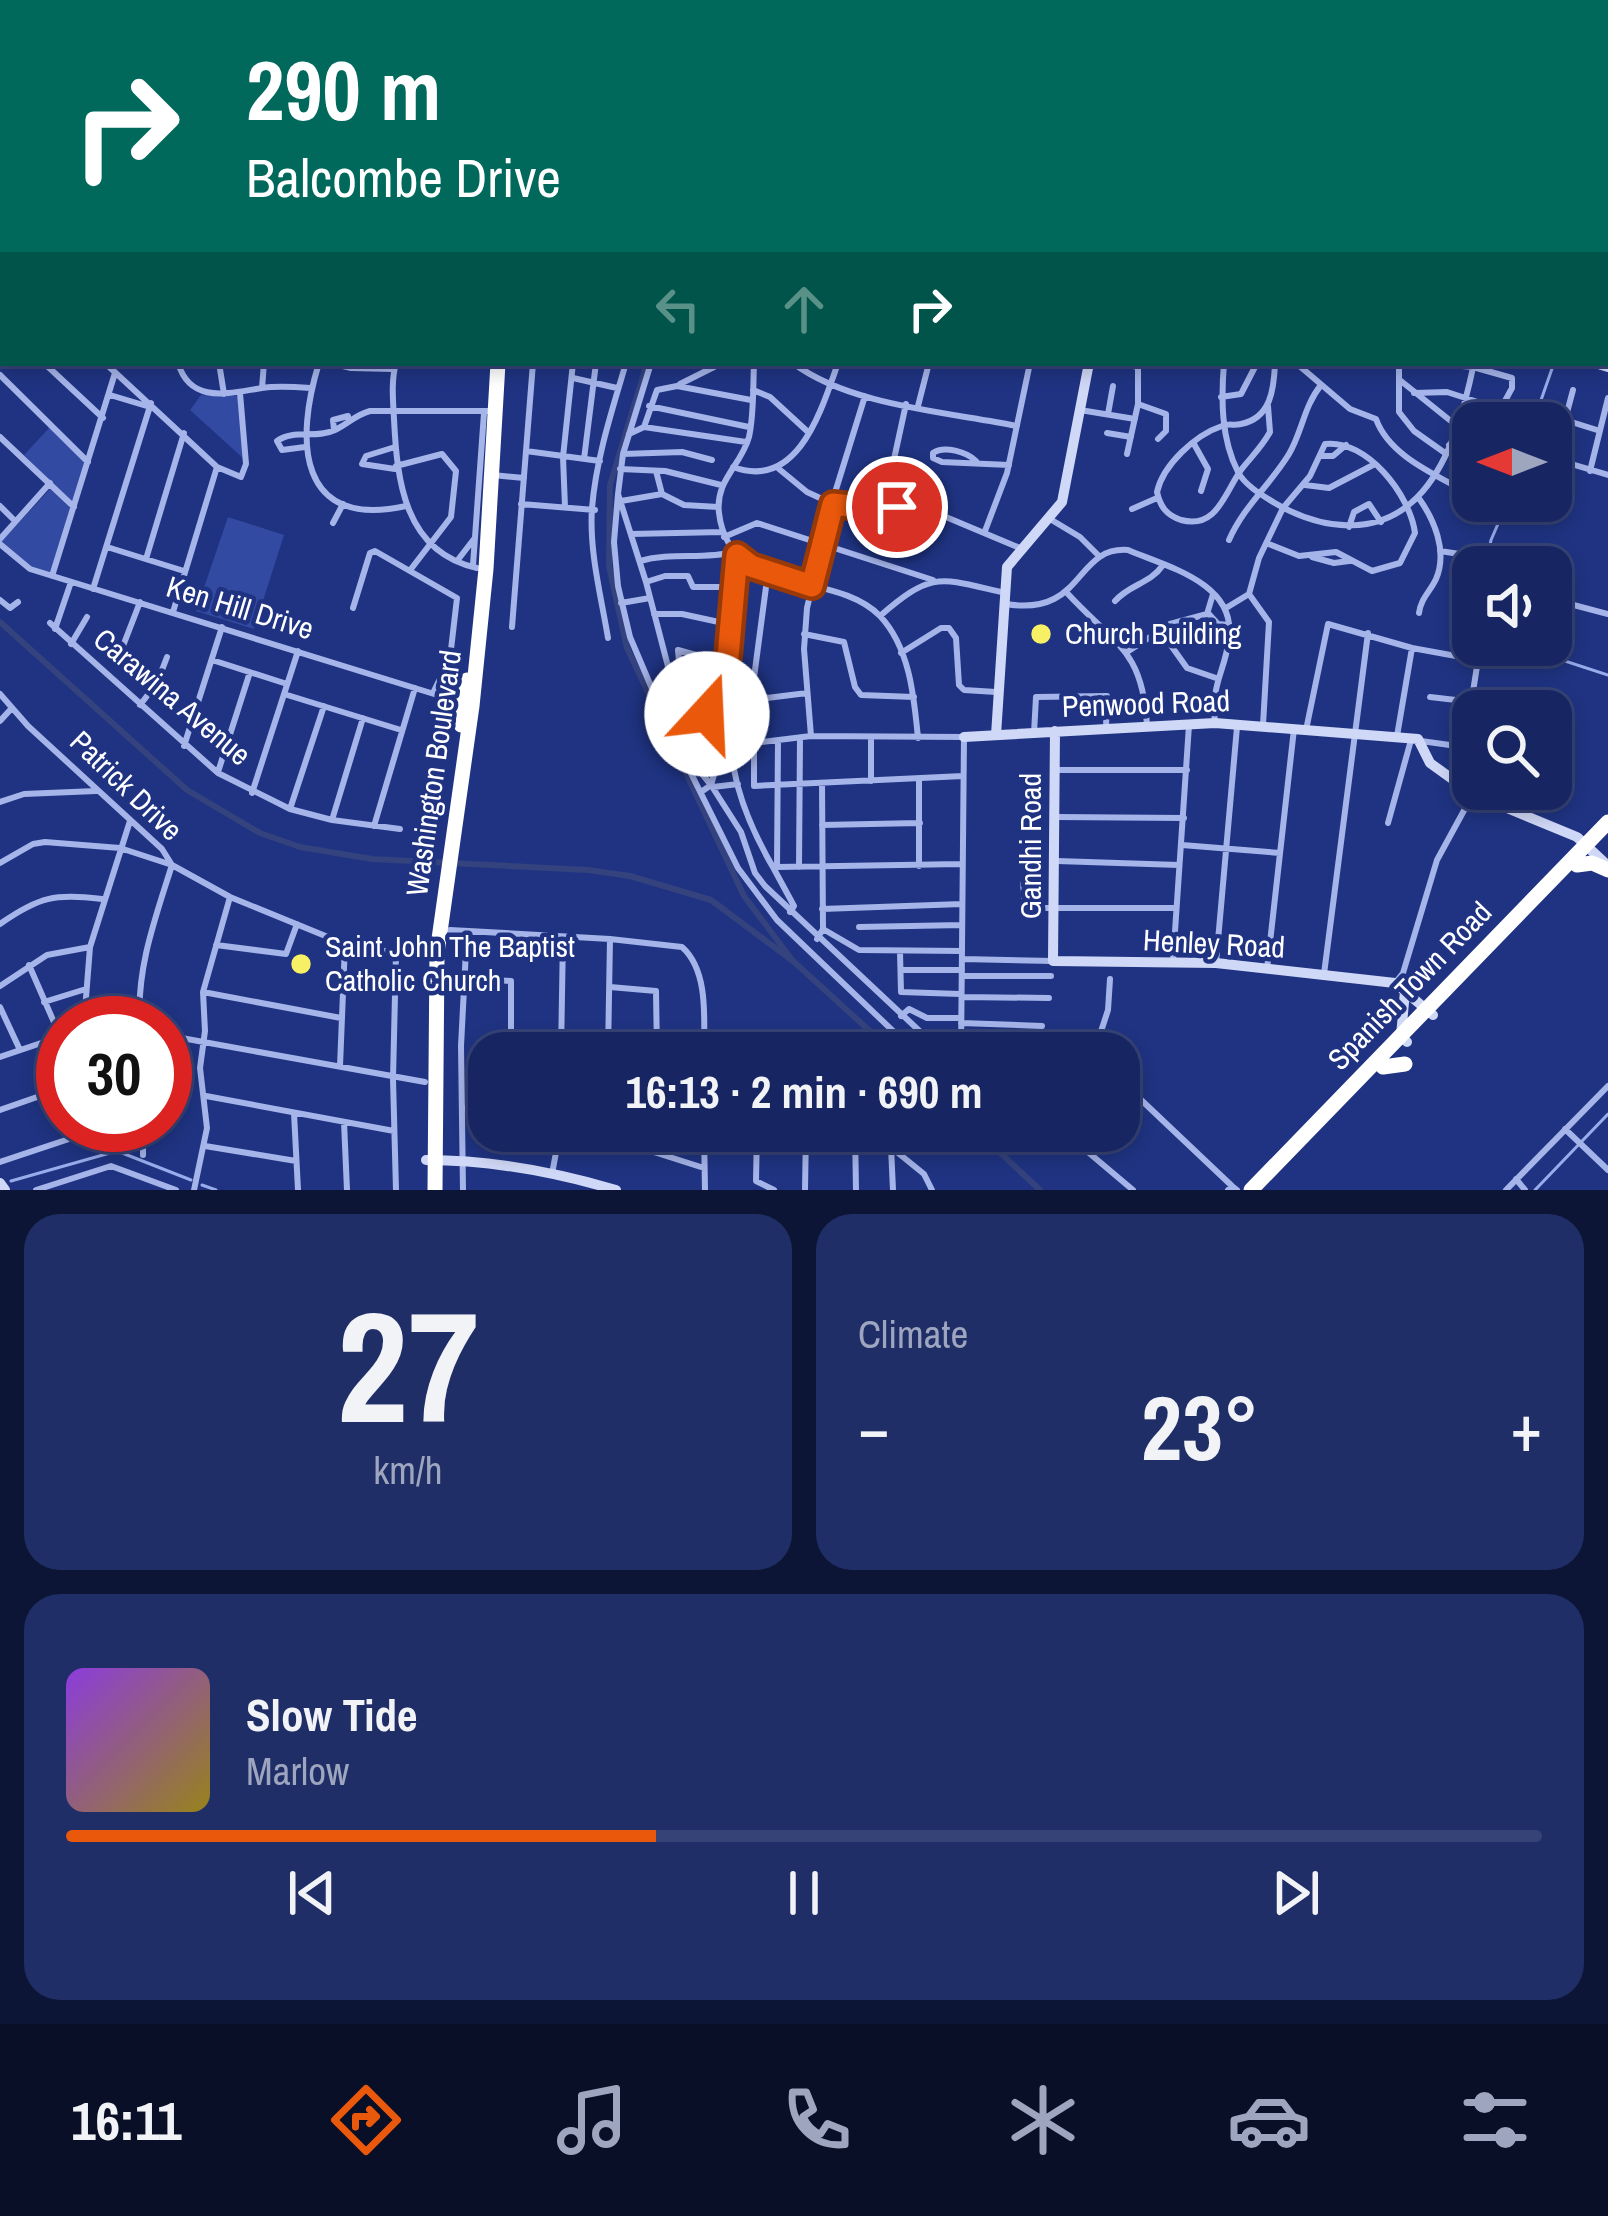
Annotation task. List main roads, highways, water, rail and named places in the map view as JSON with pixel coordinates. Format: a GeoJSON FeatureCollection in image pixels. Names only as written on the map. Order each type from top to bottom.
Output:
{"type":"FeatureCollection","features":[{"type":"Feature","properties":{"kind":"highway","name":"Washington Boulevard"},"geometry":{"type":"LineString","coordinates":[[431,1190],[425,1082],[433,952],[461,725],[455,700],[466,680],[494,366]]}},
{"type":"Feature","properties":{"kind":"highway","name":"Washington Boulevard"},"geometry":{"type":"LineString","coordinates":[[447,848],[455,700],[494,475],[494,366]]}},
{"type":"Feature","properties":{"kind":"highway","name":"Spanish Town Road"},"geometry":{"type":"LineString","coordinates":[[1429,1012],[1577,866],[1608,822]]}},
{"type":"Feature","properties":{"kind":"highway","name":"Spanish Town Road"},"geometry":{"type":"LineString","coordinates":[[1264,1190],[1305,1139],[1404,1039],[1472,961],[1608,833]]}},
{"type":"Feature","properties":{"kind":"highway"},"geometry":{"type":"LineString","coordinates":[[1577,866],[1592,863],[1608,868]]}},
{"type":"Feature","properties":{"kind":"highway"},"geometry":{"type":"LineString","coordinates":[[1472,961],[1522,924]]}},
{"type":"Feature","properties":{"kind":"highway","name":"Washington Boulevard"},"geometry":{"type":"LineString","coordinates":[[430,1160],[433,952]]}},
{"type":"Feature","properties":{"kind":"highway","name":"Spanish Town Road"},"geometry":{"type":"LineString","coordinates":[[1251,1190],[1383,1066],[1404,1039]]}},
{"type":"Feature","properties":{"kind":"highway"},"geometry":{"type":"LineString","coordinates":[[1383,1066],[1406,1064]]}},
{"type":"Feature","properties":{"kind":"waterway"},"geometry":{"type":"LineString","coordinates":[[646,366],[610,485],[609,566],[627,648],[744,896],[793,961],[871,1032]]}},
{"type":"Feature","properties":{"kind":"waterway"},"geometry":{"type":"LineString","coordinates":[[1540,402],[1553,366]]}},
{"type":"Feature","properties":{"kind":"waterway"},"geometry":{"type":"LineString","coordinates":[[1490,546],[1499,522]]}},
{"type":"Feature","properties":{"kind":"waterway"},"geometry":{"type":"LineString","coordinates":[[0,622],[187,790],[260,833],[300,847],[372,859],[630,876],[711,900],[793,961]]}},
{"type":"Feature","properties":{"kind":"waterway"},"geometry":{"type":"LineString","coordinates":[[1572,663],[1608,675]]}},
{"type":"Feature","properties":{"kind":"waterway"},"geometry":{"type":"LineString","coordinates":[[1535,1190],[1608,1114]]}},
{"type":"Feature","properties":{"kind":"waterway"},"geometry":{"type":"LineString","coordinates":[[11,1181],[117,1151],[191,1180]]}},
{"type":"Feature","properties":{"kind":"waterway"},"geometry":{"type":"LineString","coordinates":[[999,1152],[1040,1190]]}},
{"type":"Feature","properties":{"kind":"waterway"},"geometry":{"type":"LineString","coordinates":[[202,1185],[216,1190]]}},
{"type":"Feature","properties":{"kind":"place","name":"Church Building"},"geometry":{"type":"Point","coordinates":[1041,634]}},
{"type":"Feature","properties":{"kind":"place","name":"Saint John The Baptist Catholic Church"},"geometry":{"type":"Point","coordinates":[301,964]}}]}
